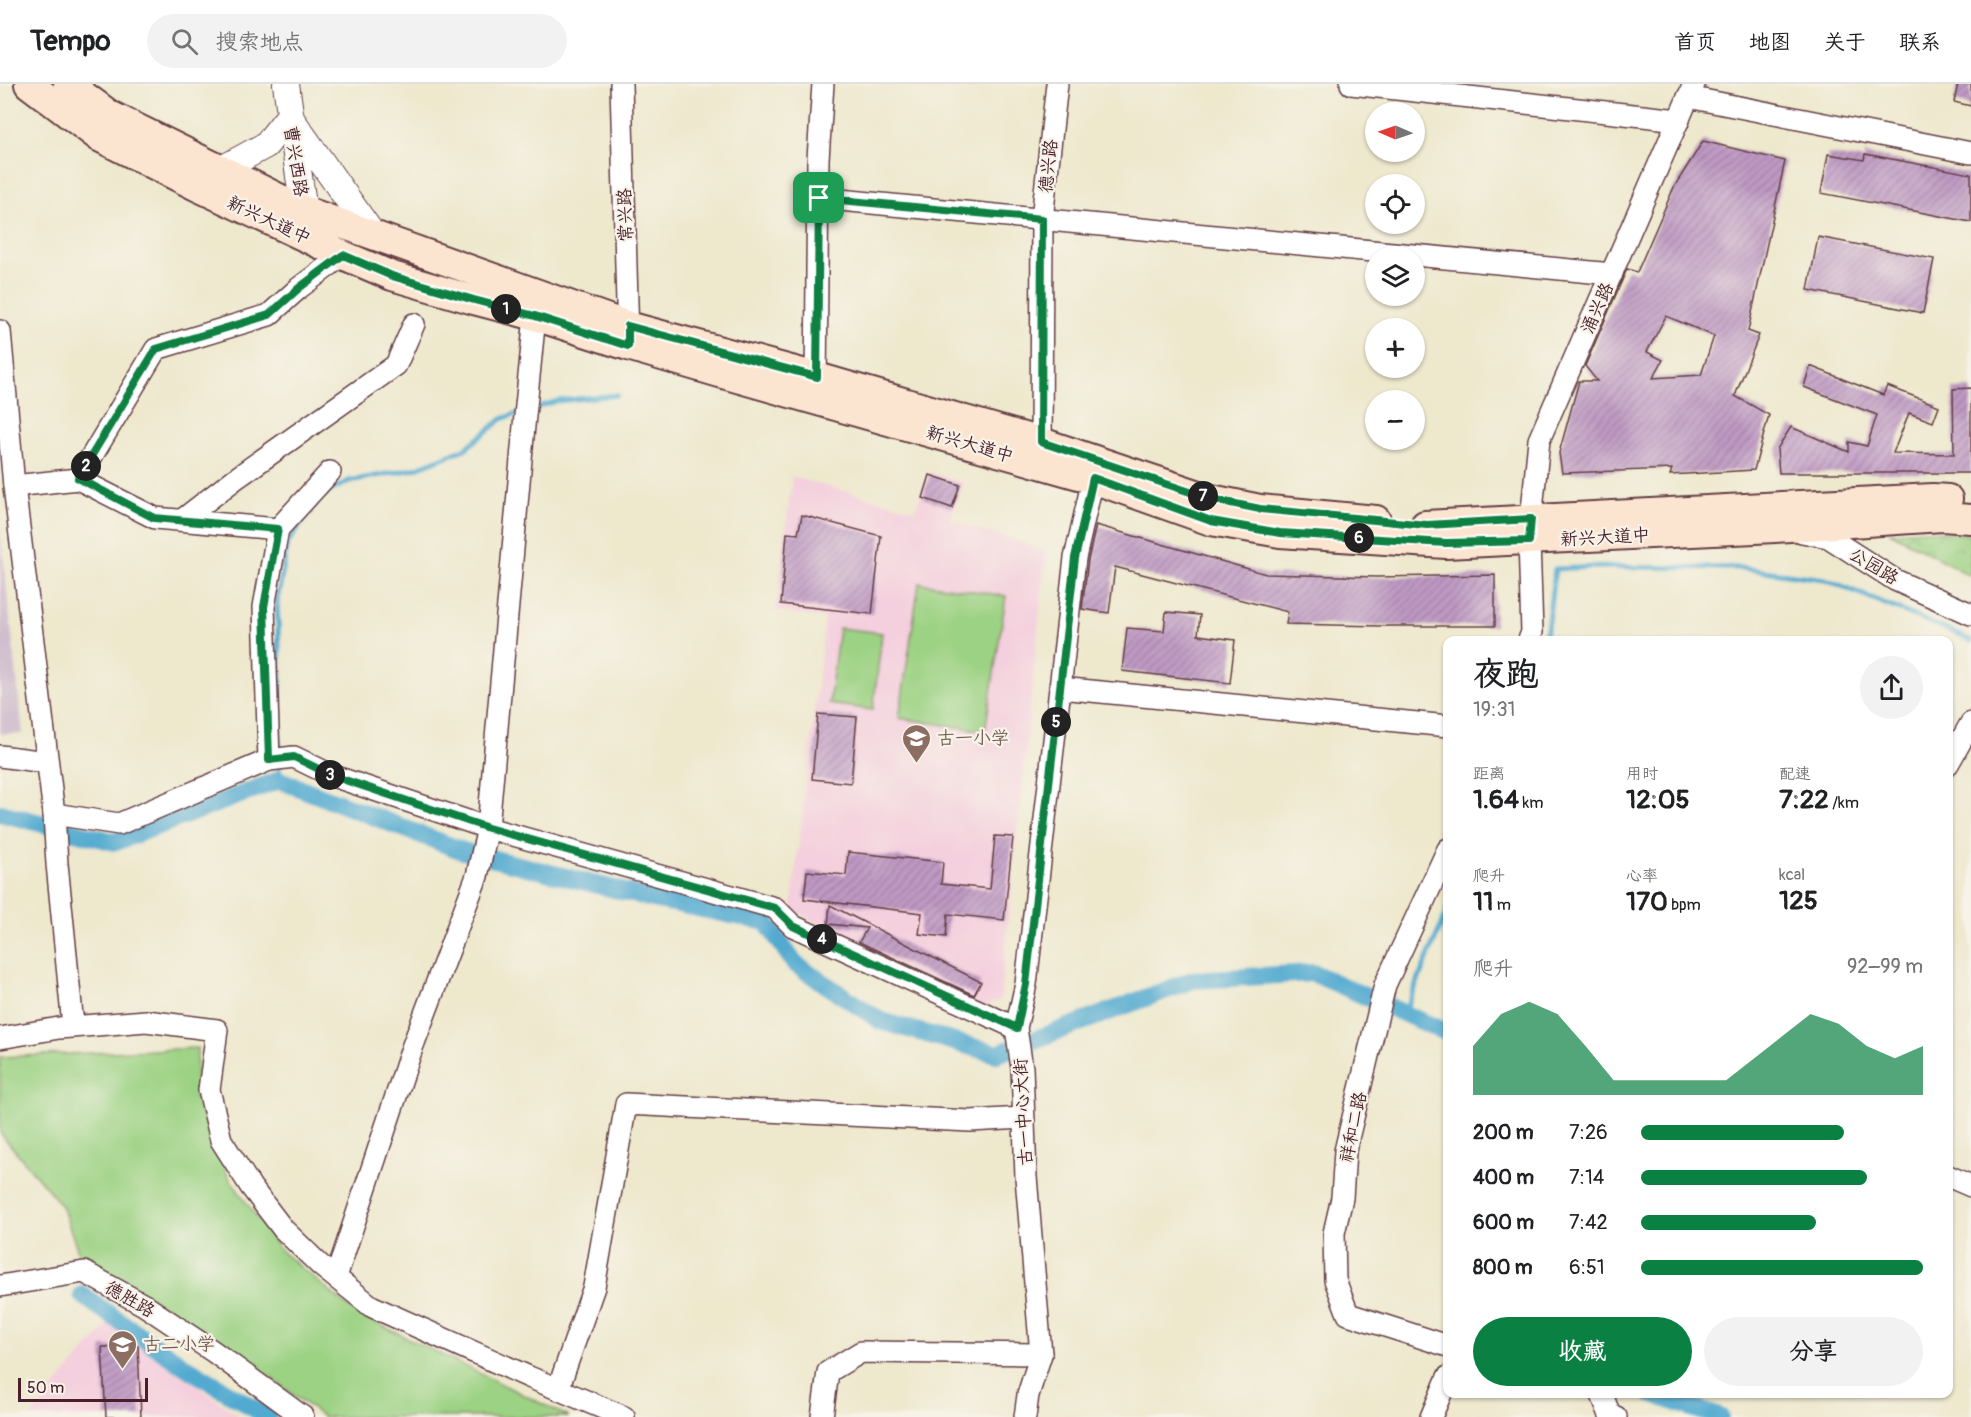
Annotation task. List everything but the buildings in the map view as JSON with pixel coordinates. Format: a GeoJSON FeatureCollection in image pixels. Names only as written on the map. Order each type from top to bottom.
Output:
{"type":"FeatureCollection","features":[{"type":"Feature","properties":{"kind":"main road","name":"新兴大道中"},"geometry":{"type":"LineString","coordinates":[[28,84],[99,137],[194,185],[392,276],[535,316],[628,336],[1211,499],[1260,509],[1427,525],[1530,530],[1775,528],[1942,517],[1971,519]]}},
{"type":"Feature","properties":{"kind":"main road","name":"新兴大道中"},"geometry":{"type":"LineString","coordinates":[[68,84],[110,115],[303,210],[373,235],[628,336]]}},
{"type":"Feature","properties":{"kind":"main road","name":"新兴大道中"},"geometry":{"type":"LineString","coordinates":[[1041,453],[1093,478],[1211,521],[1280,533],[1446,543],[1530,530],[1933,498],[1971,500]]}},
{"type":"Feature","properties":{"kind":"street","name":"曹兴西路"},"geometry":{"type":"LineString","coordinates":[[286,84],[308,238]]}},
{"type":"Feature","properties":{"kind":"street","name":"常兴路"},"geometry":{"type":"LineString","coordinates":[[621,84],[628,336]]}},
{"type":"Feature","properties":{"kind":"street"},"geometry":{"type":"LineString","coordinates":[[816,389],[818,159],[823,84]]}},
{"type":"Feature","properties":{"kind":"street","name":"德兴路"},"geometry":{"type":"LineString","coordinates":[[1041,453],[1042,219],[1057,84]]}},
{"type":"Feature","properties":{"kind":"street"},"geometry":{"type":"LineString","coordinates":[[1351,84],[1679,120]]}},
{"type":"Feature","properties":{"kind":"street"},"geometry":{"type":"LineString","coordinates":[[1691,91],[1971,153]]}},
{"type":"Feature","properties":{"kind":"street","name":"涌兴路"},"geometry":{"type":"LineString","coordinates":[[1530,530],[1539,440],[1691,91]]}},
{"type":"Feature","properties":{"kind":"street"},"geometry":{"type":"LineString","coordinates":[[222,170],[266,145],[289,116],[373,235]]}},
{"type":"Feature","properties":{"kind":"street"},"geometry":{"type":"LineString","coordinates":[[819,198],[1612,274]]}},
{"type":"Feature","properties":{"kind":"street"},"geometry":{"type":"LineString","coordinates":[[78,478],[156,349],[269,315],[299,288],[343,255]]}},
{"type":"Feature","properties":{"kind":"street"},"geometry":{"type":"LineString","coordinates":[[336,1277],[412,1048],[477,876],[488,828],[535,316]]}},
{"type":"Feature","properties":{"kind":"street"},"geometry":{"type":"LineString","coordinates":[[182,520],[262,459],[396,365],[414,324]]}},
{"type":"Feature","properties":{"kind":"street"},"geometry":{"type":"LineString","coordinates":[[0,332],[14,486],[54,814],[73,1026]]}},
{"type":"Feature","properties":{"kind":"street"},"geometry":{"type":"LineString","coordinates":[[269,760],[264,607],[278,529],[330,472]]}},
{"type":"Feature","properties":{"kind":"street"},"geometry":{"type":"LineString","coordinates":[[14,486],[78,478],[154,518],[278,529]]}},
{"type":"Feature","properties":{"kind":"street","name":"古一中心大街"},"geometry":{"type":"LineString","coordinates":[[1041,1354],[1026,1177],[1022,1068],[1017,1028],[1026,984],[1075,558],[1093,478]]}},
{"type":"Feature","properties":{"kind":"street","name":"公园路"},"geometry":{"type":"LineString","coordinates":[[1775,528],[1828,537],[1895,580],[1971,614]]}},
{"type":"Feature","properties":{"kind":"street"},"geometry":{"type":"LineString","coordinates":[[1530,530],[1530,636]]}},
{"type":"Feature","properties":{"kind":"street"},"geometry":{"type":"LineString","coordinates":[[1060,688],[1443,726]]}},
{"type":"Feature","properties":{"kind":"street"},"geometry":{"type":"LineString","coordinates":[[1953,755],[1971,723]]}},
{"type":"Feature","properties":{"kind":"street"},"geometry":{"type":"LineString","coordinates":[[0,756],[46,762]]}},
{"type":"Feature","properties":{"kind":"street"},"geometry":{"type":"LineString","coordinates":[[54,814],[119,824],[269,760],[294,757],[333,776],[488,828],[775,908],[793,926],[1017,1028]]}},
{"type":"Feature","properties":{"kind":"street","name":"祥和二路"},"geometry":{"type":"LineString","coordinates":[[1443,860],[1385,985],[1376,1031],[1345,1151],[1342,1198],[1334,1233],[1335,1280],[1348,1314],[1443,1344]]}},
{"type":"Feature","properties":{"kind":"street"},"geometry":{"type":"LineString","coordinates":[[0,1038],[73,1026],[147,1021],[217,1030],[209,1090],[221,1140],[251,1187],[283,1229],[371,1306],[624,1417]]}},
{"type":"Feature","properties":{"kind":"street"},"geometry":{"type":"LineString","coordinates":[[558,1389],[594,1287],[626,1104],[970,1121],[1023,1118]]}},
{"type":"Feature","properties":{"kind":"street"},"geometry":{"type":"LineString","coordinates":[[1953,1178],[1971,1186]]}},
{"type":"Feature","properties":{"kind":"street","name":"德胜路"},"geometry":{"type":"LineString","coordinates":[[0,1286],[84,1272],[144,1305],[214,1352],[303,1417]]}},
{"type":"Feature","properties":{"kind":"street"},"geometry":{"type":"LineString","coordinates":[[822,1417],[828,1372],[861,1352],[1041,1354],[1028,1395],[1025,1417]]}},
{"type":"Feature","properties":{"kind":"street"},"geometry":{"type":"LineString","coordinates":[[1431,1417],[1443,1389]]}},
{"type":"Feature","properties":{"kind":"street"},"geometry":{"type":"LineString","coordinates":[[1594,1417],[1599,1398]]}},
{"type":"Feature","properties":{"kind":"street"},"geometry":{"type":"LineString","coordinates":[[1602,1398],[1610,1415],[1616,1417]]}},
{"type":"Feature","properties":{"kind":"shaded area","name":"古一小学"},"geometry":{"type":"Polygon","coordinates":[[[929,472],[963,483],[950,520],[1046,551],[1000,1000],[979,1008],[791,909],[825,618],[776,611],[792,477],[915,510],[929,472]]]}},
{"type":"Feature","properties":{"kind":"shaded area"},"geometry":{"type":"Polygon","coordinates":[[[0,528],[23,734],[0,734],[0,528]]]}},
{"type":"Feature","properties":{"kind":"shaded area","name":"古二小学"},"geometry":{"type":"Polygon","coordinates":[[[110,1321],[240,1417],[30,1417],[110,1321]]]}},
{"type":"Feature","properties":{"kind":"green space"},"geometry":{"type":"Polygon","coordinates":[[[1926,530],[1971,535],[1971,576],[1890,532],[1926,530]]]}},
{"type":"Feature","properties":{"kind":"green space"},"geometry":{"type":"Polygon","coordinates":[[[919,583],[1006,596],[985,731],[899,718],[919,583]]]}},
{"type":"Feature","properties":{"kind":"green space"},"geometry":{"type":"Polygon","coordinates":[[[839,628],[882,633],[873,710],[829,704],[839,628]]]}},
{"type":"Feature","properties":{"kind":"green space"},"geometry":{"type":"Polygon","coordinates":[[[197,1048],[196,1098],[229,1178],[281,1251],[356,1313],[569,1417],[323,1417],[228,1345],[81,1260],[62,1206],[0,1133],[0,1057],[197,1048]]]}},
{"type":"Feature","properties":{"kind":"waterway"},"geometry":{"type":"LineString","coordinates":[[530,410],[557,401],[617,395]]}},
{"type":"Feature","properties":{"kind":"waterway"},"geometry":{"type":"LineString","coordinates":[[279,752],[280,676],[277,601],[288,543],[319,497],[349,481],[414,469],[465,449],[502,419],[521,412]]}},
{"type":"Feature","properties":{"kind":"waterway"},"geometry":{"type":"LineString","coordinates":[[1544,636],[1555,569],[1741,568],[1825,579],[1971,641]]}},
{"type":"Feature","properties":{"kind":"waterway"},"geometry":{"type":"LineString","coordinates":[[279,764],[279,780]]}},
{"type":"Feature","properties":{"kind":"waterway"},"geometry":{"type":"LineString","coordinates":[[0,813],[115,842],[279,780],[463,851],[653,899],[766,922],[795,964],[881,1021],[997,1054],[1193,980],[1313,973],[1443,1031]]}},
{"type":"Feature","properties":{"kind":"waterway"},"geometry":{"type":"LineString","coordinates":[[1404,1014],[1443,921]]}},
{"type":"Feature","properties":{"kind":"waterway"},"geometry":{"type":"LineString","coordinates":[[82,1295],[181,1364],[268,1417]]}},
{"type":"Feature","properties":{"kind":"waterway"},"geometry":{"type":"LineString","coordinates":[[1663,1398],[1720,1417]]}},
{"type":"Feature","properties":{"kind":"place","name":"古一小学"},"geometry":{"type":"Point","coordinates":[916,764]}},
{"type":"Feature","properties":{"kind":"place","name":"古二小学"},"geometry":{"type":"Point","coordinates":[122,1370]}},
{"type":"Feature","properties":{"kind":"route"},"geometry":{"type":"LineString","coordinates":[[819,198],[1042,219],[1041,442],[1211,499],[1260,509],[1427,525],[1531,519],[1529,541],[1446,543],[1280,533],[1211,521],[1093,478],[1075,558],[1026,984],[1017,1028],[793,926],[775,908],[488,828],[333,776],[294,757],[269,760],[264,607],[278,529],[154,518],[78,478],[156,349],[269,315],[299,288],[343,255],[392,276],[535,316],[628,346],[628,326],[817,377],[819,198]]}}]}
